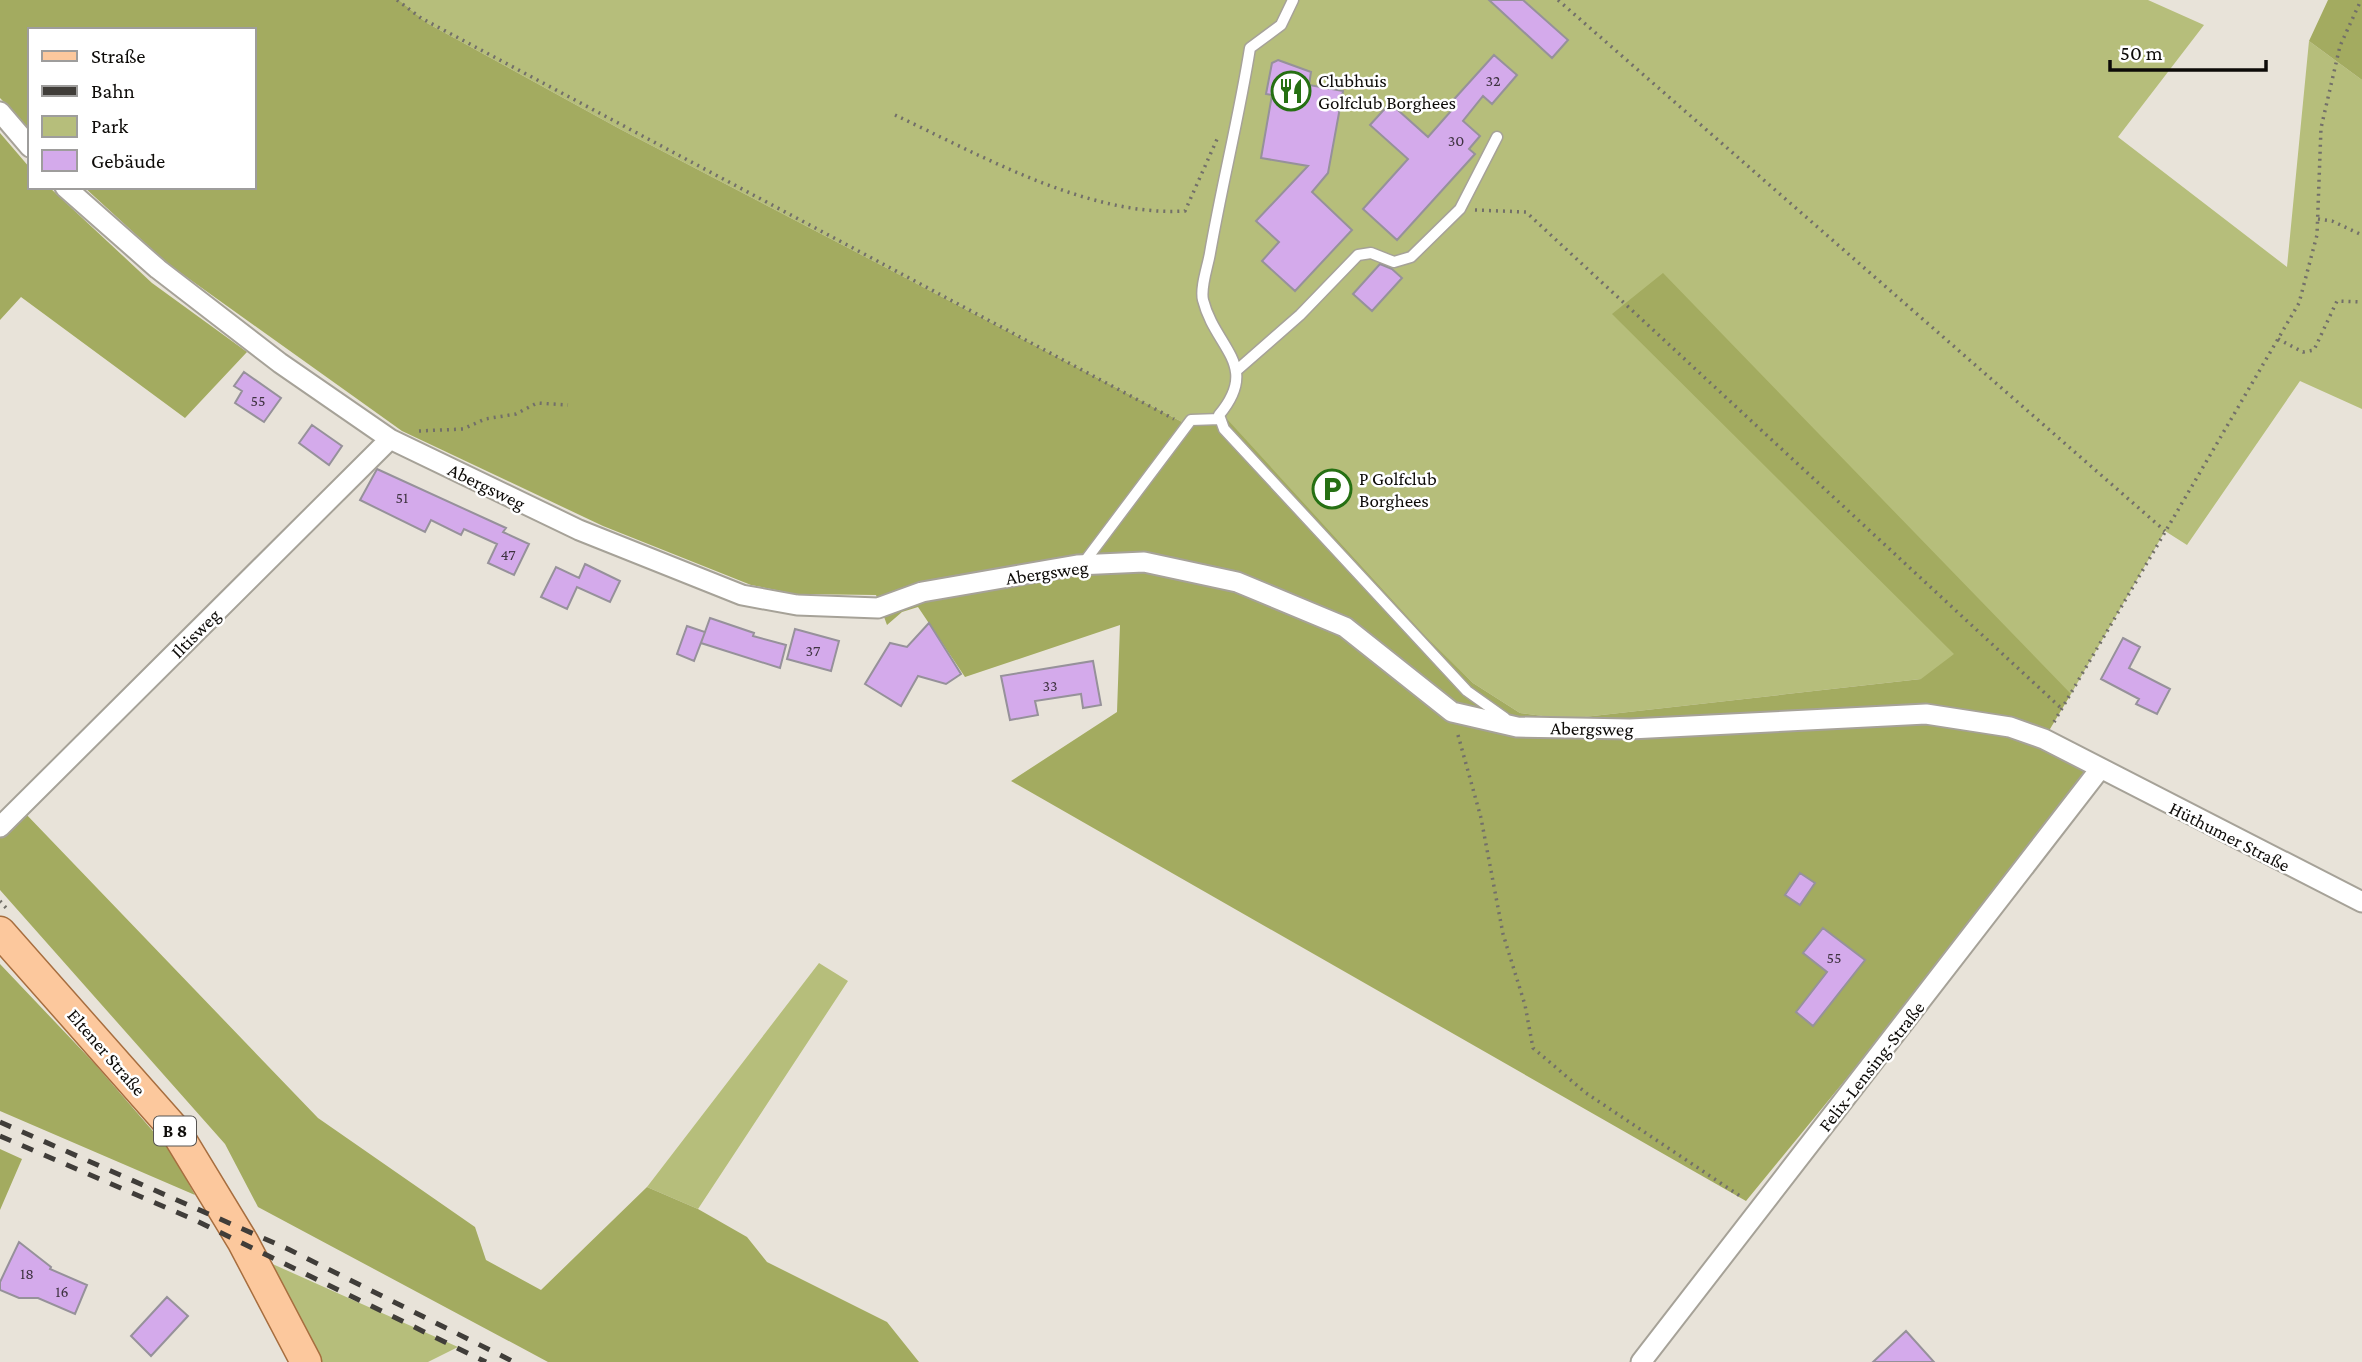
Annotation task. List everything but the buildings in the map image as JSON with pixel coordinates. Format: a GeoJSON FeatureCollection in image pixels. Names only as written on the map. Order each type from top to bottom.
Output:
{"type":"FeatureCollection","features":[{"type":"Feature","properties":{"kind":"main road","name":"Eltener Straße"},"geometry":{"type":"LineString","coordinates":[[0,932],[175,1130],[243,1242],[306,1362]]}},
{"type":"Feature","properties":{"kind":"street"},"geometry":{"type":"LineString","coordinates":[[0,112],[28,145]]}},
{"type":"Feature","properties":{"kind":"street","name":"Abergsweg"},"geometry":{"type":"LineString","coordinates":[[67,189],[158,270],[280,363],[395,441],[579,530],[742,595],[797,605],[878,608],[922,592],[1082,565],[1144,562],[1237,582],[1345,627],[1452,712],[1517,727],[1630,729],[1926,713],[2010,727],[2044,739],[2100,769]]}},
{"type":"Feature","properties":{"kind":"street","name":"Iltisweg"},"geometry":{"type":"LineString","coordinates":[[0,827],[395,441]]}},
{"type":"Feature","properties":{"kind":"street","name":"Felix-Lensing-Straße"},"geometry":{"type":"LineString","coordinates":[[1641,1362],[2100,769]]}},
{"type":"Feature","properties":{"kind":"street","name":"Hüthumer Straße"},"geometry":{"type":"LineString","coordinates":[[2100,769],[2362,902]]}},
{"type":"Feature","properties":{"kind":"lane"},"geometry":{"type":"LineString","coordinates":[[1293,0],[1281,25],[1250,48],[1202,298],[1236,371],[1238,383],[1230,402],[1219,415],[1220,419],[1224,429],[1398,620],[1467,691],[1517,727]]}},
{"type":"Feature","properties":{"kind":"lane"},"geometry":{"type":"LineString","coordinates":[[1236,371],[1300,315],[1352,260],[1364,253],[1389,261],[1406,260],[1460,209],[1497,137]]}},
{"type":"Feature","properties":{"kind":"lane"},"geometry":{"type":"LineString","coordinates":[[1082,565],[1191,420],[1220,419]]}},
{"type":"Feature","properties":{"kind":"path"},"geometry":{"type":"LineString","coordinates":[[397,0],[433,24],[1141,404],[1178,421],[1191,420]]}},
{"type":"Feature","properties":{"kind":"path"},"geometry":{"type":"LineString","coordinates":[[1559,0],[2165,531]]}},
{"type":"Feature","properties":{"kind":"path"},"geometry":{"type":"LineString","coordinates":[[2044,739],[2299,303],[2317,235],[2321,128],[2340,46],[2361,0]]}},
{"type":"Feature","properties":{"kind":"path"},"geometry":{"type":"LineString","coordinates":[[895,115],[1039,183],[1154,213],[1185,211],[1214,142],[1224,128],[1237,124]]}},
{"type":"Feature","properties":{"kind":"path"},"geometry":{"type":"LineString","coordinates":[[1460,209],[1526,212],[2062,709]]}},
{"type":"Feature","properties":{"kind":"path"},"geometry":{"type":"LineString","coordinates":[[2317,219],[2332,221],[2362,234]]}},
{"type":"Feature","properties":{"kind":"path"},"geometry":{"type":"LineString","coordinates":[[2278,339],[2303,352],[2314,350],[2337,301],[2362,302]]}},
{"type":"Feature","properties":{"kind":"path"},"geometry":{"type":"LineString","coordinates":[[395,441],[420,430],[463,429],[485,419],[516,414],[537,403],[568,405]]}},
{"type":"Feature","properties":{"kind":"path"},"geometry":{"type":"LineString","coordinates":[[1452,712],[1481,818],[1503,934],[1525,1004],[1534,1048],[1595,1099],[1760,1209]]}},
{"type":"Feature","properties":{"kind":"green space"},"geometry":{"type":"Polygon","coordinates":[[[0,0],[399,0],[427,23],[620,129],[1186,424],[1226,418],[1426,637],[1473,683],[1520,713],[1566,719],[1921,679],[1954,654],[1612,314],[1663,273],[2071,694],[2044,739],[2100,769],[1746,1201],[1011,781],[1117,712],[1120,625],[965,677],[918,607],[902,612],[887,625],[876,595],[796,594],[751,585],[603,526],[402,431],[167,263],[86,189],[256,189],[256,28],[28,28],[28,128],[0,98],[0,0]]]}},
{"type":"Feature","properties":{"kind":"green space"},"geometry":{"type":"Polygon","coordinates":[[[399,0],[2148,0],[2204,25],[2118,137],[2287,267],[2309,41],[2362,80],[2362,409],[2300,381],[2187,545],[2165,531],[2071,694],[1921,679],[1566,719],[1520,713],[1473,683],[1425,637],[1352,557],[1186,424],[620,129],[427,23],[399,0]]]}},
{"type":"Feature","properties":{"kind":"green space"},"geometry":{"type":"Polygon","coordinates":[[[2328,0],[2362,0],[2362,80],[2309,41],[2328,0]]]}},
{"type":"Feature","properties":{"kind":"green space"},"geometry":{"type":"Polygon","coordinates":[[[0,133],[28,166],[28,189],[51,189],[152,283],[247,352],[185,418],[21,297],[0,320],[0,133]]]}},
{"type":"Feature","properties":{"kind":"green space"},"geometry":{"type":"Polygon","coordinates":[[[24,812],[318,1118],[475,1227],[486,1260],[541,1290],[647,1187],[698,1209],[747,1237],[767,1262],[887,1322],[919,1362],[548,1362],[258,1207],[225,1144],[0,890],[0,834],[24,812]]]}},
{"type":"Feature","properties":{"kind":"green space"},"geometry":{"type":"Polygon","coordinates":[[[819,963],[848,981],[698,1209],[647,1187],[819,963]]]}},
{"type":"Feature","properties":{"kind":"green space"},"geometry":{"type":"Polygon","coordinates":[[[0,964],[94,1063],[171,1152],[195,1195],[0,1111],[0,964]]]}},
{"type":"Feature","properties":{"kind":"green space"},"geometry":{"type":"Polygon","coordinates":[[[0,1149],[22,1159],[0,1210],[0,1149]]]}},
{"type":"Feature","properties":{"kind":"green space"},"geometry":{"type":"Polygon","coordinates":[[[248,1253],[458,1347],[428,1362],[306,1362],[248,1253]]]}},
{"type":"Feature","properties":{"kind":"railway"},"geometry":{"type":"LineString","coordinates":[[0,1122],[288,1249],[514,1362]]}},
{"type":"Feature","properties":{"kind":"railway"},"geometry":{"type":"LineString","coordinates":[[0,1136],[197,1221],[486,1362]]}},
{"type":"Feature","properties":{"kind":"place","name":"Clubhuis Golfclub Borghees"},"geometry":{"type":"Point","coordinates":[1291,91]}},
{"type":"Feature","properties":{"kind":"place","name":"P Golfclub Borghees"},"geometry":{"type":"Point","coordinates":[1332,489]}}]}
